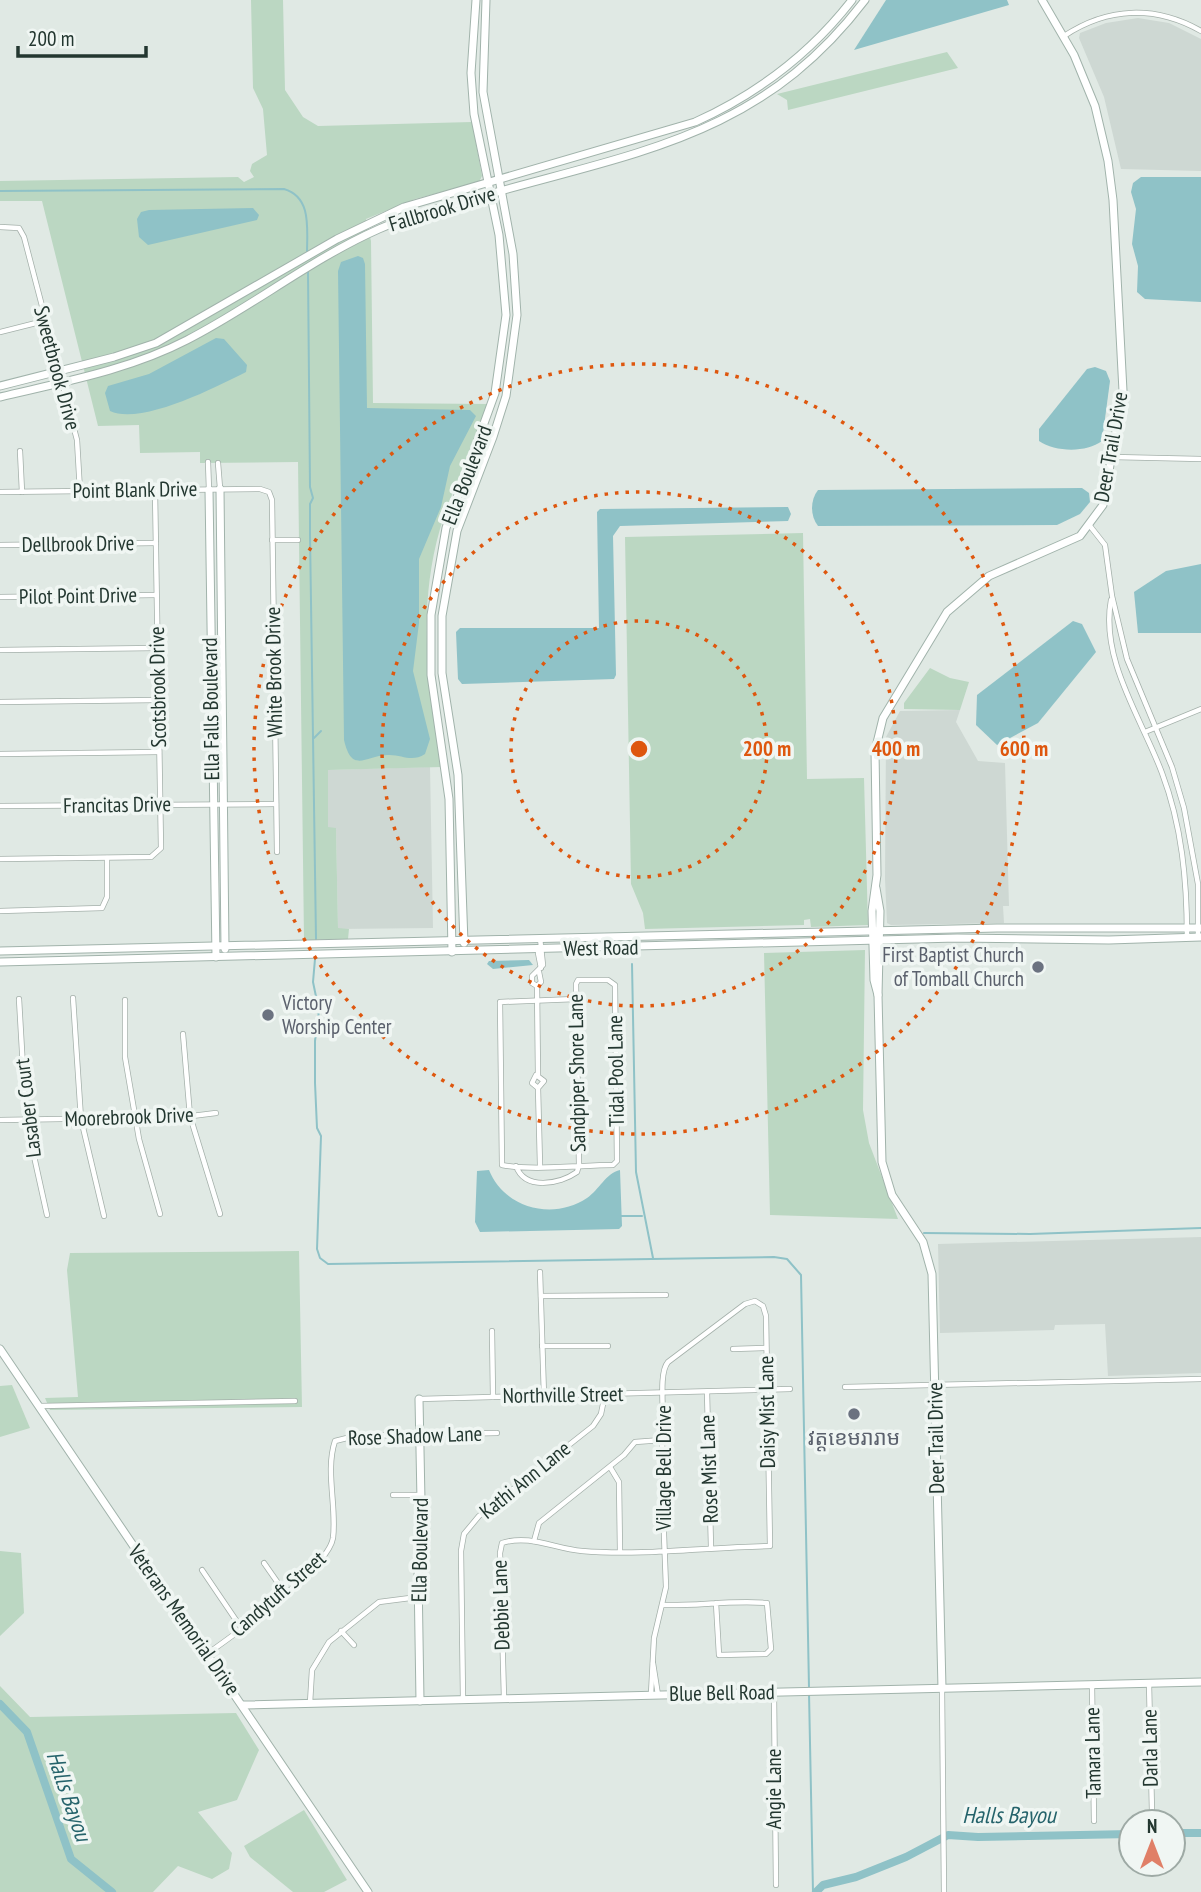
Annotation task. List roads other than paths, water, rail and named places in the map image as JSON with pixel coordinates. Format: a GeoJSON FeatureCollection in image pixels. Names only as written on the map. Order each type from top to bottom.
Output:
{"type":"FeatureCollection","features":[{"type":"Feature","properties":{"kind":"main road","name":"Ella Boulevard"},"geometry":{"type":"LineString","coordinates":[[452,952],[447,775],[430,658],[432,600],[446,528],[490,413],[501,365],[505,323],[502,255],[474,114],[471,73],[476,0]]}},
{"type":"Feature","properties":{"kind":"main road","name":"Ella Boulevard"},"geometry":{"type":"LineString","coordinates":[[464,952],[457,773],[440,657],[443,601],[457,531],[500,416],[510,376],[516,323],[513,254],[485,110],[482,73],[486,0]]}},
{"type":"Feature","properties":{"kind":"main road","name":"Fallbrook Drive"},"geometry":{"type":"LineString","coordinates":[[0,386],[156,343],[312,253],[384,215],[695,122],[762,85],[807,50],[852,0]]}},
{"type":"Feature","properties":{"kind":"main road","name":"Fallbrook Drive"},"geometry":{"type":"LineString","coordinates":[[0,397],[161,352],[388,225],[491,193],[662,146],[699,132],[768,94],[814,57],[865,0]]}},
{"type":"Feature","properties":{"kind":"main road","name":"Deer Trail Drive"},"geometry":{"type":"LineString","coordinates":[[942,1688],[932,1274],[923,1242],[892,1195],[881,1154],[875,747],[883,718],[947,612],[989,576],[1080,536],[1104,505],[1123,391],[1111,180],[1095,106],[1063,36],[1042,0]]}},
{"type":"Feature","properties":{"kind":"main road"},"geometry":{"type":"LineString","coordinates":[[807,50],[814,57]]}},
{"type":"Feature","properties":{"kind":"main road"},"geometry":{"type":"LineString","coordinates":[[471,73],[482,73]]}},
{"type":"Feature","properties":{"kind":"main road"},"geometry":{"type":"LineString","coordinates":[[384,215],[388,225]]}},
{"type":"Feature","properties":{"kind":"main road"},"geometry":{"type":"LineString","coordinates":[[312,253],[320,261]]}},
{"type":"Feature","properties":{"kind":"main road"},"geometry":{"type":"LineString","coordinates":[[505,323],[516,323]]}},
{"type":"Feature","properties":{"kind":"main road"},"geometry":{"type":"LineString","coordinates":[[156,343],[161,352]]}},
{"type":"Feature","properties":{"kind":"main road"},"geometry":{"type":"LineString","coordinates":[[490,413],[500,416]]}},
{"type":"Feature","properties":{"kind":"main road","name":"Ella Falls Boulevard"},"geometry":{"type":"LineString","coordinates":[[209,489],[216,957]]}},
{"type":"Feature","properties":{"kind":"main road","name":"Ella Falls Boulevard"},"geometry":{"type":"LineString","coordinates":[[220,489],[225,957]]}},
{"type":"Feature","properties":{"kind":"main road"},"geometry":{"type":"LineString","coordinates":[[209,595],[220,595]]}},
{"type":"Feature","properties":{"kind":"main road"},"geometry":{"type":"LineString","coordinates":[[432,600],[443,601]]}},
{"type":"Feature","properties":{"kind":"main road"},"geometry":{"type":"LineString","coordinates":[[211,687],[222,687]]}},
{"type":"Feature","properties":{"kind":"main road"},"geometry":{"type":"LineString","coordinates":[[447,775],[457,773]]}},
{"type":"Feature","properties":{"kind":"main road"},"geometry":{"type":"LineString","coordinates":[[451,850],[461,849]]}},
{"type":"Feature","properties":{"kind":"main road"},"geometry":{"type":"LineString","coordinates":[[1109,930],[1110,940]]}},
{"type":"Feature","properties":{"kind":"main road","name":"West Road"},"geometry":{"type":"LineString","coordinates":[[0,951],[807,933],[1033,934],[1109,930],[1200,933]]}},
{"type":"Feature","properties":{"kind":"main road"},"geometry":{"type":"LineString","coordinates":[[807,933],[808,944]]}},
{"type":"Feature","properties":{"kind":"main road","name":"West Road"},"geometry":{"type":"LineString","coordinates":[[1033,934],[1110,940],[1187,933]]}},
{"type":"Feature","properties":{"kind":"main road","name":"West Road"},"geometry":{"type":"LineString","coordinates":[[0,962],[808,944],[876,942],[957,934]]}},
{"type":"Feature","properties":{"kind":"main road"},"geometry":{"type":"LineString","coordinates":[[673,936],[673,946]]}},
{"type":"Feature","properties":{"kind":"main road"},"geometry":{"type":"LineString","coordinates":[[609,938],[610,947]]}},
{"type":"Feature","properties":{"kind":"main road"},"geometry":{"type":"LineString","coordinates":[[131,948],[132,959]]}},
{"type":"Feature","properties":{"kind":"main road"},"geometry":{"type":"LineString","coordinates":[[60,950],[60,961]]}},
{"type":"Feature","properties":{"kind":"main road","name":"Veterans Memorial Drive"},"geometry":{"type":"LineString","coordinates":[[0,1349],[368,1892]]}},
{"type":"Feature","properties":{"kind":"main road","name":"Ella Boulevard"},"geometry":{"type":"LineString","coordinates":[[419,1399],[422,1495],[418,1597],[420,1701]]}},
{"type":"Feature","properties":{"kind":"main road","name":"Blue Bell Road"},"geometry":{"type":"LineString","coordinates":[[243,1705],[1201,1682]]}},
{"type":"Feature","properties":{"kind":"street"},"geometry":{"type":"LineString","coordinates":[[1063,36],[1082,24],[1107,16],[1139,11],[1158,13],[1201,31]]}},
{"type":"Feature","properties":{"kind":"street","name":"Sweetbrook Drive"},"geometry":{"type":"LineString","coordinates":[[0,227],[19,228],[27,246],[76,440],[80,491]]}},
{"type":"Feature","properties":{"kind":"street"},"geometry":{"type":"LineString","coordinates":[[0,332],[44,321]]}},
{"type":"Feature","properties":{"kind":"street"},"geometry":{"type":"LineString","coordinates":[[20,451],[22,492]]}},
{"type":"Feature","properties":{"kind":"street"},"geometry":{"type":"LineString","coordinates":[[1113,457],[1201,459]]}},
{"type":"Feature","properties":{"kind":"street","name":"Ella Falls Boulevard"},"geometry":{"type":"LineString","coordinates":[[208,462],[209,489]]}},
{"type":"Feature","properties":{"kind":"street","name":"Ella Falls Boulevard"},"geometry":{"type":"LineString","coordinates":[[218,463],[220,489]]}},
{"type":"Feature","properties":{"kind":"street","name":"Point Blank Drive"},"geometry":{"type":"LineString","coordinates":[[0,492],[209,489],[260,489],[269,492]]}},
{"type":"Feature","properties":{"kind":"street","name":"Scotsbrook Drive"},"geometry":{"type":"LineString","coordinates":[[0,859],[151,857],[161,848],[155,491]]}},
{"type":"Feature","properties":{"kind":"street","name":"White Brook Drive"},"geometry":{"type":"LineString","coordinates":[[269,492],[277,852]]}},
{"type":"Feature","properties":{"kind":"street"},"geometry":{"type":"LineString","coordinates":[[1090,526],[1105,545],[1109,557],[1112,596],[1110,626],[1121,678],[1162,772],[1182,852],[1187,933]]}},
{"type":"Feature","properties":{"kind":"street"},"geometry":{"type":"LineString","coordinates":[[272,540],[298,540]]}},
{"type":"Feature","properties":{"kind":"street","name":"Dellbrook Drive"},"geometry":{"type":"LineString","coordinates":[[0,545],[156,543]]}},
{"type":"Feature","properties":{"kind":"street","name":"Pilot Point Drive"},"geometry":{"type":"LineString","coordinates":[[0,597],[156,595]]}},
{"type":"Feature","properties":{"kind":"street"},"geometry":{"type":"LineString","coordinates":[[1112,596],[1129,668],[1172,767],[1193,850],[1200,933]]}},
{"type":"Feature","properties":{"kind":"street"},"geometry":{"type":"LineString","coordinates":[[0,650],[157,648]]}},
{"type":"Feature","properties":{"kind":"street"},"geometry":{"type":"LineString","coordinates":[[0,702],[158,700]]}},
{"type":"Feature","properties":{"kind":"street"},"geometry":{"type":"LineString","coordinates":[[1145,732],[1201,709]]}},
{"type":"Feature","properties":{"kind":"street"},"geometry":{"type":"LineString","coordinates":[[0,754],[159,752]]}},
{"type":"Feature","properties":{"kind":"street"},"geometry":{"type":"LineString","coordinates":[[1162,772],[1172,767]]}},
{"type":"Feature","properties":{"kind":"street","name":"Francitas Drive"},"geometry":{"type":"LineString","coordinates":[[0,806],[276,804]]}},
{"type":"Feature","properties":{"kind":"street"},"geometry":{"type":"LineString","coordinates":[[0,911],[103,908],[107,897],[107,858]]}},
{"type":"Feature","properties":{"kind":"street"},"geometry":{"type":"LineString","coordinates":[[538,1088],[532,1082],[538,1075],[537,986],[541,982],[540,970],[544,965],[540,938]]}},
{"type":"Feature","properties":{"kind":"street","name":"Tidal Pool Lane"},"geometry":{"type":"LineString","coordinates":[[576,982],[612,982],[617,1161],[613,1165],[579,1165]]}},
{"type":"Feature","properties":{"kind":"street","name":"Sandpiper Shore Lane"},"geometry":{"type":"LineString","coordinates":[[576,982],[579,1165]]}},
{"type":"Feature","properties":{"kind":"street"},"geometry":{"type":"LineString","coordinates":[[74,998],[75,1066],[81,1119],[104,1216]]}},
{"type":"Feature","properties":{"kind":"street","name":"Lasaber Court"},"geometry":{"type":"LineString","coordinates":[[19,999],[26,1120],[47,1214]]}},
{"type":"Feature","properties":{"kind":"street"},"geometry":{"type":"LineString","coordinates":[[516,1166],[518,1171],[530,1179],[550,1183],[568,1179],[577,1172],[579,1165],[502,1165],[499,1006],[504,1000],[576,999]]}},
{"type":"Feature","properties":{"kind":"street"},"geometry":{"type":"LineString","coordinates":[[125,1000],[125,1057],[142,1156],[160,1214]]}},
{"type":"Feature","properties":{"kind":"street"},"geometry":{"type":"LineString","coordinates":[[183,1034],[190,1116],[220,1214]]}},
{"type":"Feature","properties":{"kind":"street"},"geometry":{"type":"LineString","coordinates":[[538,1075],[544,1081],[538,1088],[540,1165]]}},
{"type":"Feature","properties":{"kind":"street","name":"Moorebrook Drive"},"geometry":{"type":"LineString","coordinates":[[0,1121],[190,1116],[216,1112]]}},
{"type":"Feature","properties":{"kind":"street"},"geometry":{"type":"LineString","coordinates":[[540,1272],[544,1396]]}},
{"type":"Feature","properties":{"kind":"street"},"geometry":{"type":"LineString","coordinates":[[541,1297],[667,1294]]}},
{"type":"Feature","properties":{"kind":"street","name":"Daisy Mist Lane"},"geometry":{"type":"LineString","coordinates":[[711,1547],[770,1546],[766,1348],[762,1306],[750,1302],[738,1309]]}},
{"type":"Feature","properties":{"kind":"street","name":"Village Bell Drive"},"geometry":{"type":"LineString","coordinates":[[654,1695],[654,1638],[666,1587],[663,1370],[668,1362],[738,1309]]}},
{"type":"Feature","properties":{"kind":"street"},"geometry":{"type":"LineString","coordinates":[[492,1331],[493,1397]]}},
{"type":"Feature","properties":{"kind":"street"},"geometry":{"type":"LineString","coordinates":[[542,1346],[608,1346]]}},
{"type":"Feature","properties":{"kind":"street"},"geometry":{"type":"LineString","coordinates":[[733,1349],[766,1348]]}},
{"type":"Feature","properties":{"kind":"street"},"geometry":{"type":"LineString","coordinates":[[845,1387],[1201,1378]]}},
{"type":"Feature","properties":{"kind":"street","name":"Northville Street"},"geometry":{"type":"LineString","coordinates":[[419,1399],[790,1389]]}},
{"type":"Feature","properties":{"kind":"street","name":"Rose Mist Lane"},"geometry":{"type":"LineString","coordinates":[[707,1392],[711,1547]]}},
{"type":"Feature","properties":{"kind":"street","name":"Kathi Ann Lane"},"geometry":{"type":"LineString","coordinates":[[463,1700],[461,1551],[464,1534],[479,1516],[593,1426],[601,1414],[605,1394]]}},
{"type":"Feature","properties":{"kind":"street"},"geometry":{"type":"LineString","coordinates":[[39,1406],[295,1401]]}},
{"type":"Feature","properties":{"kind":"street","name":"Rose Shadow Lane"},"geometry":{"type":"LineString","coordinates":[[335,1441],[345,1437],[497,1433]]}},
{"type":"Feature","properties":{"kind":"street"},"geometry":{"type":"LineString","coordinates":[[662,1440],[635,1442],[610,1467],[539,1523],[534,1541],[582,1551],[711,1547]]}},
{"type":"Feature","properties":{"kind":"street","name":"Candytuft Street"},"geometry":{"type":"LineString","coordinates":[[206,1654],[242,1629],[285,1593],[325,1558],[330,1550],[335,1441]]}},
{"type":"Feature","properties":{"kind":"street"},"geometry":{"type":"LineString","coordinates":[[610,1467],[619,1482],[620,1550]]}},
{"type":"Feature","properties":{"kind":"street"},"geometry":{"type":"LineString","coordinates":[[393,1495],[422,1495]]}},
{"type":"Feature","properties":{"kind":"street","name":"Debbie Lane"},"geometry":{"type":"LineString","coordinates":[[504,1699],[500,1547],[505,1542],[534,1541]]}},
{"type":"Feature","properties":{"kind":"street"},"geometry":{"type":"LineString","coordinates":[[264,1563],[285,1593]]}},
{"type":"Feature","properties":{"kind":"street"},"geometry":{"type":"LineString","coordinates":[[202,1570],[242,1629]]}},
{"type":"Feature","properties":{"kind":"street"},"geometry":{"type":"LineString","coordinates":[[310,1704],[315,1661],[341,1631],[379,1602],[418,1597]]}},
{"type":"Feature","properties":{"kind":"street"},"geometry":{"type":"LineString","coordinates":[[663,1605],[767,1602],[771,1649],[766,1654],[719,1655],[716,1604]]}},
{"type":"Feature","properties":{"kind":"street"},"geometry":{"type":"LineString","coordinates":[[341,1631],[354,1646]]}},
{"type":"Feature","properties":{"kind":"street","name":"Darla Lane"},"geometry":{"type":"LineString","coordinates":[[1149,1684],[1152,1808]]}},
{"type":"Feature","properties":{"kind":"street","name":"Tamara Lane"},"geometry":{"type":"LineString","coordinates":[[1092,1685],[1094,1821]]}},
{"type":"Feature","properties":{"kind":"street","name":"Deer Trail Drive"},"geometry":{"type":"LineString","coordinates":[[942,1688],[944,1892]]}},
{"type":"Feature","properties":{"kind":"street","name":"Angie Lane"},"geometry":{"type":"LineString","coordinates":[[774,1692],[776,1885]]}},
{"type":"Feature","properties":{"kind":"water"},"geometry":{"type":"Polygon","coordinates":[[[886,0],[1007,0],[1009,5],[854,50],[886,0]]]}},
{"type":"Feature","properties":{"kind":"water"},"geometry":{"type":"Polygon","coordinates":[[[1141,177],[1201,177],[1201,302],[1145,299],[1137,292],[1138,266],[1132,244],[1136,209],[1131,192],[1133,183],[1141,177]]]}},
{"type":"Feature","properties":{"kind":"water"},"geometry":{"type":"Polygon","coordinates":[[[253,208],[259,215],[257,220],[148,245],[139,237],[137,219],[141,212],[253,208]]]}},
{"type":"Feature","properties":{"kind":"water"},"geometry":{"type":"Polygon","coordinates":[[[358,256],[363,258],[365,264],[367,408],[470,410],[476,416],[450,466],[441,507],[419,559],[419,623],[413,671],[430,739],[425,754],[415,758],[387,755],[355,760],[347,750],[344,740],[338,271],[341,262],[358,256]]]}},
{"type":"Feature","properties":{"kind":"water"},"geometry":{"type":"Polygon","coordinates":[[[216,338],[224,339],[247,365],[246,372],[159,409],[124,414],[110,411],[105,393],[108,386],[149,374],[216,338]]]}},
{"type":"Feature","properties":{"kind":"water"},"geometry":{"type":"Polygon","coordinates":[[[1095,367],[1106,371],[1110,381],[1102,441],[1088,448],[1070,450],[1039,441],[1039,429],[1087,369],[1095,367]]]}},
{"type":"Feature","properties":{"kind":"water"},"geometry":{"type":"Polygon","coordinates":[[[1082,488],[1089,493],[1090,502],[1080,514],[1057,525],[818,526],[812,513],[812,503],[818,490],[1082,488]]]}},
{"type":"Feature","properties":{"kind":"water"},"geometry":{"type":"Polygon","coordinates":[[[788,507],[791,514],[788,521],[620,526],[613,536],[614,679],[462,684],[458,679],[456,632],[460,628],[599,628],[597,512],[600,509],[788,507]]]}},
{"type":"Feature","properties":{"kind":"water"},"geometry":{"type":"Polygon","coordinates":[[[1201,564],[1201,633],[1138,633],[1134,592],[1166,571],[1201,564]]]}},
{"type":"Feature","properties":{"kind":"water"},"geometry":{"type":"Polygon","coordinates":[[[1073,621],[1082,624],[1096,652],[1038,723],[997,745],[976,725],[977,695],[1073,621]]]}},
{"type":"Feature","properties":{"kind":"water"},"geometry":{"type":"Polygon","coordinates":[[[529,960],[533,965],[493,969],[487,964],[489,961],[529,960]]]}},
{"type":"Feature","properties":{"kind":"water"},"geometry":{"type":"Polygon","coordinates":[[[489,1170],[496,1183],[518,1202],[531,1207],[559,1209],[587,1198],[620,1170],[622,1226],[619,1229],[480,1232],[475,1222],[477,1171],[489,1170]]]}},
{"type":"Feature","properties":{"kind":"waterway"},"geometry":{"type":"LineString","coordinates":[[0,191],[284,189],[293,193],[304,206],[307,253]]}},
{"type":"Feature","properties":{"kind":"waterway"},"geometry":{"type":"LineString","coordinates":[[308,272],[310,487],[313,498],[310,504],[310,535],[316,939]]}},
{"type":"Feature","properties":{"kind":"waterway"},"geometry":{"type":"LineString","coordinates":[[314,738],[321,731]]}},
{"type":"Feature","properties":{"kind":"waterway"},"geometry":{"type":"LineString","coordinates":[[315,959],[313,982],[319,1011],[315,1041],[315,1083],[317,1128],[321,1136],[317,1249],[320,1258],[328,1264],[774,1257],[787,1259],[801,1275],[809,1687]]}},
{"type":"Feature","properties":{"kind":"waterway"},"geometry":{"type":"LineString","coordinates":[[632,964],[636,1172],[653,1258]]}},
{"type":"Feature","properties":{"kind":"waterway"},"geometry":{"type":"LineString","coordinates":[[620,1216],[642,1216]]}},
{"type":"Feature","properties":{"kind":"waterway"},"geometry":{"type":"LineString","coordinates":[[924,1233],[1030,1234],[1201,1228]]}},
{"type":"Feature","properties":{"kind":"waterway"},"geometry":{"type":"LineString","coordinates":[[809,1693],[813,1892]]}},
{"type":"Feature","properties":{"kind":"waterway","name":"Halls Bayou"},"geometry":{"type":"LineString","coordinates":[[0,1704],[27,1732],[71,1859],[112,1892]]}},
{"type":"Feature","properties":{"kind":"waterway","name":"Halls Bayou"},"geometry":{"type":"LineString","coordinates":[[1187,1833],[1201,1833]]}},
{"type":"Feature","properties":{"kind":"waterway","name":"Halls Bayou"},"geometry":{"type":"LineString","coordinates":[[816,1892],[823,1885],[856,1877],[906,1857],[948,1835],[978,1837],[1117,1834]]}},
{"type":"Feature","properties":{"kind":"place","name":"First Baptist Church of Tomball Church"},"geometry":{"type":"Point","coordinates":[1038,967]}},
{"type":"Feature","properties":{"kind":"place","name":"Victory Worship Center"},"geometry":{"type":"Point","coordinates":[268,1015]}},
{"type":"Feature","properties":{"kind":"place","name":"វត្តខេមរារាម"},"geometry":{"type":"Point","coordinates":[854,1414]}}]}
